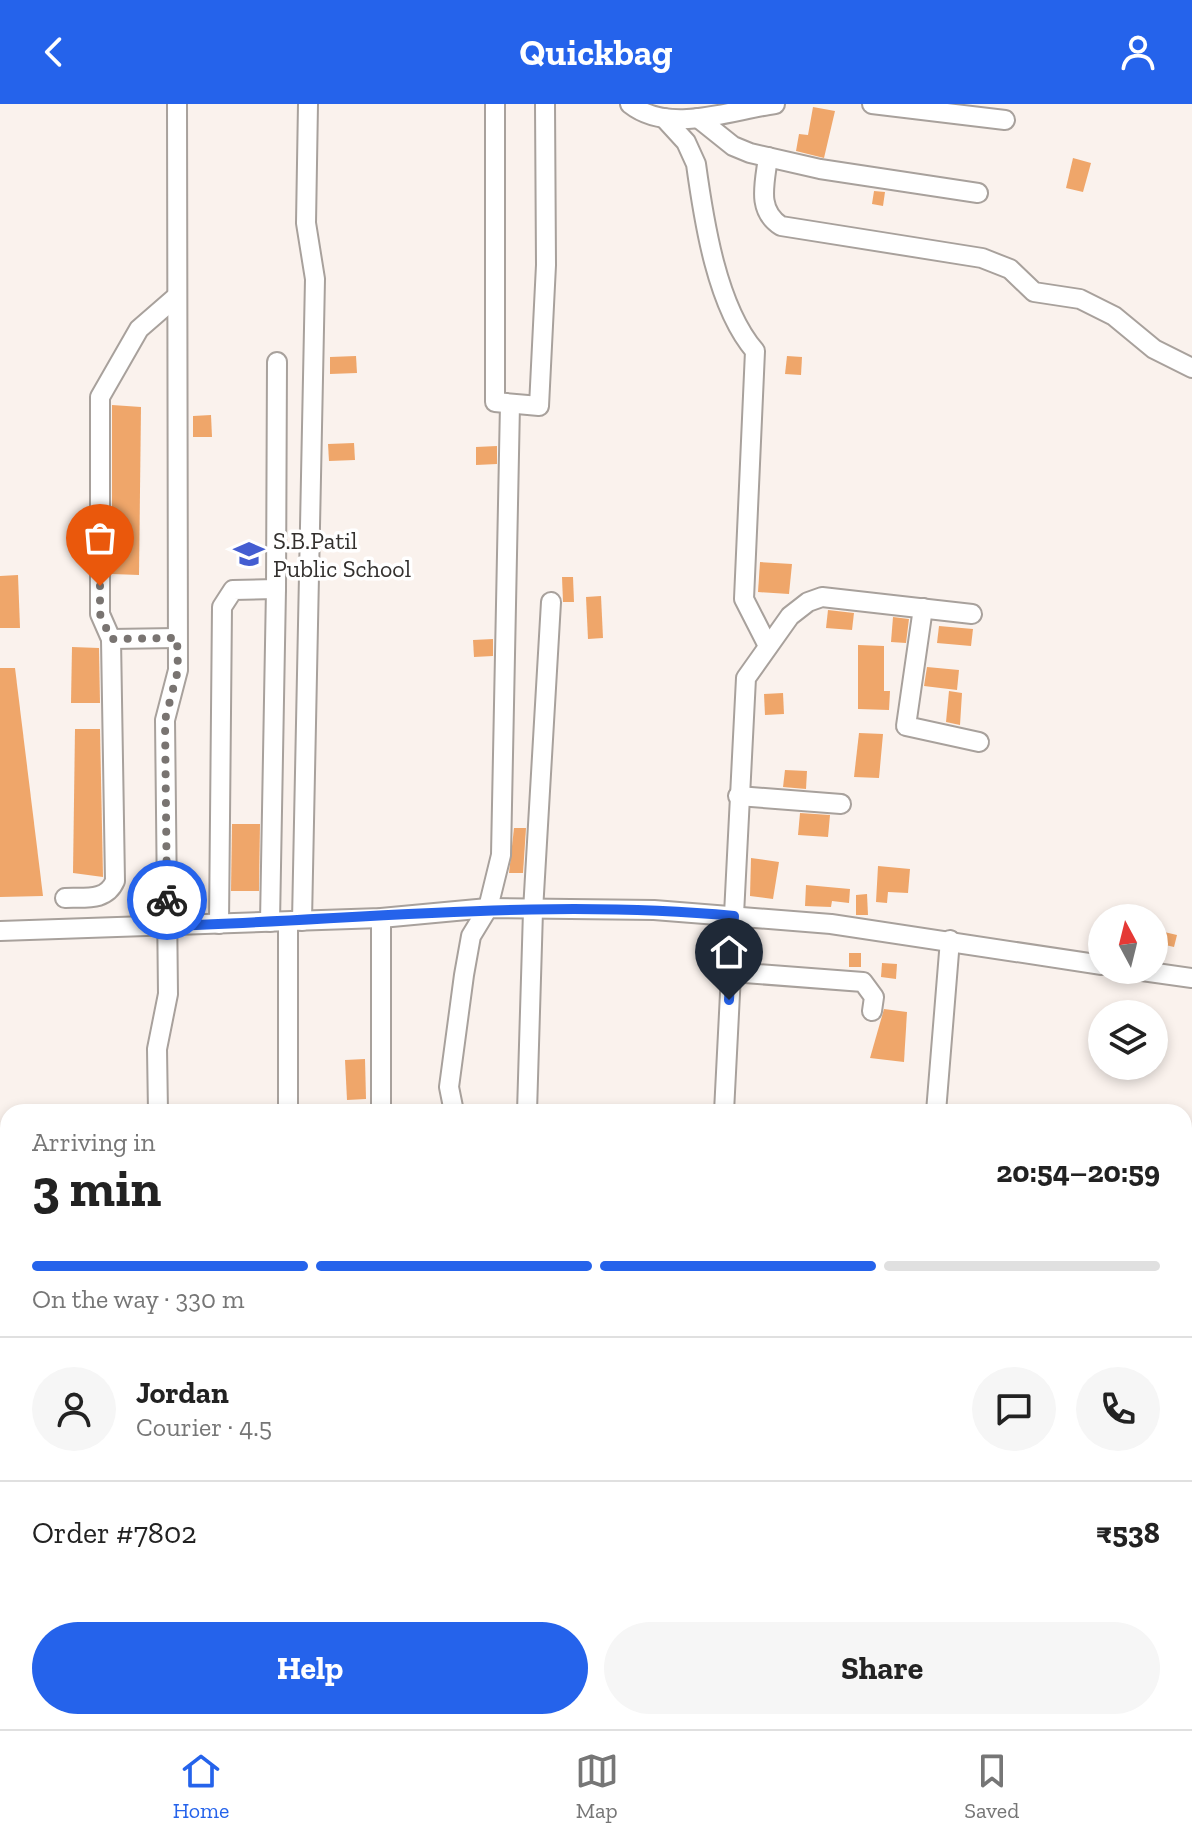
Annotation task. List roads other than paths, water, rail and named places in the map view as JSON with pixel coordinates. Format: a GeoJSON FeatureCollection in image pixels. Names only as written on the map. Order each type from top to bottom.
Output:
{"type":"FeatureCollection","features":[{"type":"Feature","properties":{"kind":"street"},"geometry":{"type":"LineString","coordinates":[[158,1104],[157,1049],[168,994],[165,720],[178,670],[177,104]]}},
{"type":"Feature","properties":{"kind":"street"},"geometry":{"type":"LineString","coordinates":[[287,922],[315,295],[314,261],[306,223],[308,104]]}},
{"type":"Feature","properties":{"kind":"street"},"geometry":{"type":"LineString","coordinates":[[495,104],[495,402],[539,406],[546,265],[545,104]]}},
{"type":"Feature","properties":{"kind":"street"},"geometry":{"type":"LineString","coordinates":[[630,104],[664,118],[698,118],[775,104]]}},
{"type":"Feature","properties":{"kind":"street"},"geometry":{"type":"LineString","coordinates":[[872,104],[1005,120]]}},
{"type":"Feature","properties":{"kind":"street"},"geometry":{"type":"LineString","coordinates":[[664,118],[686,142],[696,164],[705,221],[727,306],[738,331],[755,351],[744,599],[768,646]]}},
{"type":"Feature","properties":{"kind":"street"},"geometry":{"type":"LineString","coordinates":[[698,118],[733,146],[768,157],[978,193]]}},
{"type":"Feature","properties":{"kind":"street"},"geometry":{"type":"LineString","coordinates":[[768,157],[765,210],[770,219],[781,226],[982,258],[1010,269],[1034,292],[1080,299],[1114,316],[1154,349],[1192,368]]}},
{"type":"Feature","properties":{"kind":"street"},"geometry":{"type":"LineString","coordinates":[[65,898],[103,896],[111,891],[115,881],[111,639],[100,614],[100,397],[139,329],[177,296]]}},
{"type":"Feature","properties":{"kind":"street"},"geometry":{"type":"LineString","coordinates":[[277,362],[276,589],[287,922],[288,1104]]}},
{"type":"Feature","properties":{"kind":"street"},"geometry":{"type":"LineString","coordinates":[[452,1104],[449,1087],[471,936],[488,908],[501,855],[510,404]]}},
{"type":"Feature","properties":{"kind":"street"},"geometry":{"type":"LineString","coordinates":[[219,924],[222,607],[233,590],[276,589]]}},
{"type":"Feature","properties":{"kind":"street"},"geometry":{"type":"LineString","coordinates":[[724,1104],[746,678],[790,616],[808,602],[822,597],[972,614]]}},
{"type":"Feature","properties":{"kind":"street"},"geometry":{"type":"LineString","coordinates":[[527,1104],[533,911],[551,602]]}},
{"type":"Feature","properties":{"kind":"street"},"geometry":{"type":"LineString","coordinates":[[923,608],[906,726],[979,742]]}},
{"type":"Feature","properties":{"kind":"street"},"geometry":{"type":"LineString","coordinates":[[111,639],[177,638]]}},
{"type":"Feature","properties":{"kind":"street"},"geometry":{"type":"LineString","coordinates":[[738,796],[841,804]]}},
{"type":"Feature","properties":{"kind":"street"},"geometry":{"type":"LineString","coordinates":[[0,931],[381,918],[488,908],[533,911],[654,910],[831,924],[1088,963]]}},
{"type":"Feature","properties":{"kind":"street"},"geometry":{"type":"LineString","coordinates":[[381,918],[381,1104]]}},
{"type":"Feature","properties":{"kind":"street"},"geometry":{"type":"LineString","coordinates":[[937,1104],[950,940]]}},
{"type":"Feature","properties":{"kind":"street"},"geometry":{"type":"LineString","coordinates":[[731,972],[863,982],[874,997],[872,1011]]}},
{"type":"Feature","properties":{"kind":"street"},"geometry":{"type":"LineString","coordinates":[[1168,975],[1192,978]]}},
{"type":"Feature","properties":{"kind":"place","name":"S.B.Patil Public School"},"geometry":{"type":"Point","coordinates":[249,554]}}]}
